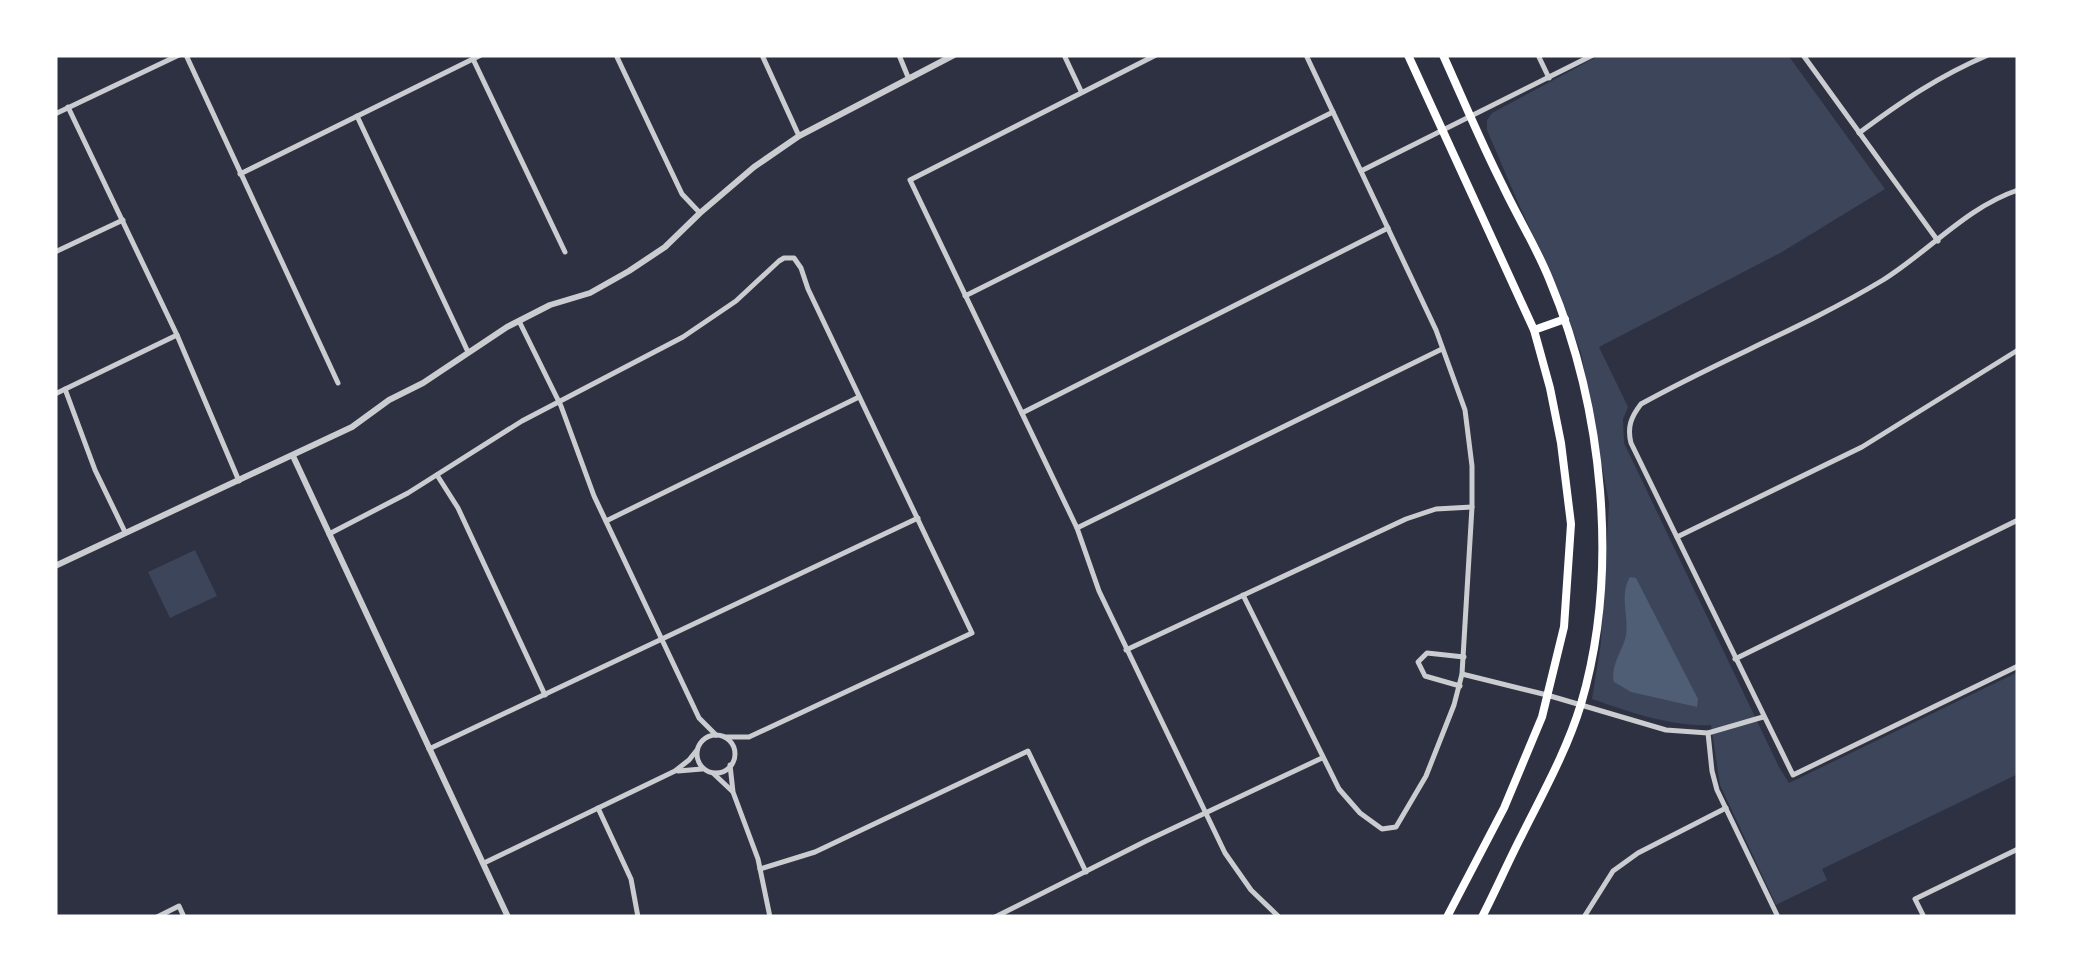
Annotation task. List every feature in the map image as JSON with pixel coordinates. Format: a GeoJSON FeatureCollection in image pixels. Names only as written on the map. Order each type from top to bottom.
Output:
{"type":"FeatureCollection","features":[{"type":"Feature","properties":{"kind":"main road"},"geometry":{"type":"LineString","coordinates":[[1408,55],[1534,330],[1561,443],[1570,524],[1564,627],[1542,717],[1504,808],[1447,917]]}},
{"type":"Feature","properties":{"kind":"main road"},"geometry":{"type":"LineString","coordinates":[[1443,55],[1550,279],[1577,357],[1594,445],[1602,526],[1600,604],[1580,706],[1544,793],[1482,917]]}},
{"type":"Feature","properties":{"kind":"main road"},"geometry":{"type":"LineString","coordinates":[[1534,330],[1564,319]]}},
{"type":"Feature","properties":{"kind":"street"},"geometry":{"type":"LineString","coordinates":[[55,114],[183,55],[338,383]]}},
{"type":"Feature","properties":{"kind":"street"},"geometry":{"type":"LineString","coordinates":[[240,174],[481,55]]}},
{"type":"Feature","properties":{"kind":"street"},"geometry":{"type":"LineString","coordinates":[[616,55],[682,194],[700,213]]}},
{"type":"Feature","properties":{"kind":"street"},"geometry":{"type":"LineString","coordinates":[[762,55],[800,136]]}},
{"type":"Feature","properties":{"kind":"street"},"geometry":{"type":"LineString","coordinates":[[898,55],[908,77]]}},
{"type":"Feature","properties":{"kind":"street"},"geometry":{"type":"LineString","coordinates":[[55,566],[352,427],[389,400],[520,321],[550,305],[590,293],[628,272],[665,247],[754,168],[800,136],[954,55]]}},
{"type":"Feature","properties":{"kind":"street"},"geometry":{"type":"LineString","coordinates":[[1064,55],[1081,92]]}},
{"type":"Feature","properties":{"kind":"street"},"geometry":{"type":"LineString","coordinates":[[1156,55],[910,180],[1077,528],[1092,575],[1126,650],[1225,853],[1250,890],[1279,917]]}},
{"type":"Feature","properties":{"kind":"street"},"geometry":{"type":"LineString","coordinates":[[1244,594],[1322,758],[1348,802],[1382,829],[1392,829],[1400,823],[1426,776],[1460,686],[1472,507],[1466,410],[1443,348],[1306,55]]}},
{"type":"Feature","properties":{"kind":"street"},"geometry":{"type":"LineString","coordinates":[[1538,55],[1549,78]]}},
{"type":"Feature","properties":{"kind":"street"},"geometry":{"type":"LineString","coordinates":[[1361,171],[1593,55]]}},
{"type":"Feature","properties":{"kind":"street"},"geometry":{"type":"LineString","coordinates":[[1803,55],[1938,241]]}},
{"type":"Feature","properties":{"kind":"street"},"geometry":{"type":"LineString","coordinates":[[1860,133],[1912,94],[1952,70],[1988,55]]}},
{"type":"Feature","properties":{"kind":"street"},"geometry":{"type":"LineString","coordinates":[[473,59],[564,252]]}},
{"type":"Feature","properties":{"kind":"street"},"geometry":{"type":"LineString","coordinates":[[68,107],[177,336],[239,481]]}},
{"type":"Feature","properties":{"kind":"street"},"geometry":{"type":"LineString","coordinates":[[965,296],[1333,112]]}},
{"type":"Feature","properties":{"kind":"street"},"geometry":{"type":"LineString","coordinates":[[356,116],[468,352]]}},
{"type":"Feature","properties":{"kind":"street"},"geometry":{"type":"LineString","coordinates":[[2018,190],[1980,208],[1886,278],[1641,404],[1628,429],[1631,443],[1793,775],[2018,666]]}},
{"type":"Feature","properties":{"kind":"street"},"geometry":{"type":"LineString","coordinates":[[55,252],[123,220]]}},
{"type":"Feature","properties":{"kind":"street"},"geometry":{"type":"LineString","coordinates":[[1022,413],[1388,228]]}},
{"type":"Feature","properties":{"kind":"street"},"geometry":{"type":"LineString","coordinates":[[329,534],[384,507],[511,427],[684,338],[736,301],[780,261],[794,258],[972,632],[749,737],[725,770],[676,771]]}},
{"type":"Feature","properties":{"kind":"street"},"geometry":{"type":"LineString","coordinates":[[520,321],[559,402],[606,522],[699,718],[716,735],[749,737]]}},
{"type":"Feature","properties":{"kind":"street"},"geometry":{"type":"LineString","coordinates":[[55,394],[177,336]]}},
{"type":"Feature","properties":{"kind":"street"},"geometry":{"type":"LineString","coordinates":[[1077,528],[1443,348]]}},
{"type":"Feature","properties":{"kind":"street"},"geometry":{"type":"LineString","coordinates":[[1676,537],[1862,447],[2018,350]]}},
{"type":"Feature","properties":{"kind":"street"},"geometry":{"type":"LineString","coordinates":[[65,390],[94,470],[125,532]]}},
{"type":"Feature","properties":{"kind":"street"},"geometry":{"type":"LineString","coordinates":[[606,522],[859,396]]}},
{"type":"Feature","properties":{"kind":"street"},"geometry":{"type":"LineString","coordinates":[[294,456],[508,917]]}},
{"type":"Feature","properties":{"kind":"street"},"geometry":{"type":"LineString","coordinates":[[438,475],[458,508],[545,695]]}},
{"type":"Feature","properties":{"kind":"street"},"geometry":{"type":"LineString","coordinates":[[1126,650],[1406,519],[1436,509],[1472,507]]}},
{"type":"Feature","properties":{"kind":"street"},"geometry":{"type":"LineString","coordinates":[[429,749],[918,518]]}},
{"type":"Feature","properties":{"kind":"street"},"geometry":{"type":"LineString","coordinates":[[1735,659],[2018,520]]}},
{"type":"Feature","properties":{"kind":"street"},"geometry":{"type":"LineString","coordinates":[[1460,686],[1425,676],[1418,662],[1427,652],[1464,658]]}},
{"type":"Feature","properties":{"kind":"street"},"geometry":{"type":"LineString","coordinates":[[1462,674],[1547,694],[1666,730],[1708,733],[1763,718]]}},
{"type":"Feature","properties":{"kind":"street"},"geometry":{"type":"LineString","coordinates":[[484,863],[676,771],[690,760],[701,741],[699,718]]}},
{"type":"Feature","properties":{"kind":"street"},"geometry":{"type":"LineString","coordinates":[[1708,733],[1712,771],[1726,808],[1778,917]]}},
{"type":"Feature","properties":{"kind":"street"},"geometry":{"type":"LineString","coordinates":[[701,741],[716,735]]}},
{"type":"Feature","properties":{"kind":"street"},"geometry":{"type":"LineString","coordinates":[[726,738],[733,747],[733,792],[747,825],[770,917]]}},
{"type":"Feature","properties":{"kind":"street"},"geometry":{"type":"LineString","coordinates":[[697,750],[698,762],[733,792]]}},
{"type":"Feature","properties":{"kind":"street"},"geometry":{"type":"LineString","coordinates":[[760,869],[814,852],[1028,750],[1086,872]]}},
{"type":"Feature","properties":{"kind":"street"},"geometry":{"type":"LineString","coordinates":[[995,917],[1322,758]]}},
{"type":"Feature","properties":{"kind":"street"},"geometry":{"type":"LineString","coordinates":[[598,808],[630,879],[638,917]]}},
{"type":"Feature","properties":{"kind":"street"},"geometry":{"type":"LineString","coordinates":[[1584,917],[1613,871],[1638,853],[1726,808]]}},
{"type":"Feature","properties":{"kind":"street"},"geometry":{"type":"LineString","coordinates":[[1924,917],[1915,898],[2018,849]]}},
{"type":"Feature","properties":{"kind":"street"},"geometry":{"type":"LineString","coordinates":[[156,917],[179,906],[184,917]]}},
{"type":"Feature","properties":{"kind":"shaded area"},"geometry":{"type":"Polygon","coordinates":[[[1600,55],[1788,55],[1885,189],[1782,252],[1599,347],[1628,407],[1623,419],[1624,443],[1789,783],[2018,672],[2018,774],[1822,869],[1827,880],[1776,905],[1720,785],[1711,725],[1666,721],[1592,699],[1601,643],[1609,503],[1581,353],[1555,283],[1487,130],[1487,120],[1492,113],[1600,55]]]}},
{"type":"Feature","properties":{"kind":"shaded area"},"geometry":{"type":"Polygon","coordinates":[[[195,550],[217,596],[170,618],[148,572],[195,550]]]}},
{"type":"Feature","properties":{"kind":"shaded area"},"geometry":{"type":"Polygon","coordinates":[[[1630,577],[1636,578],[1698,699],[1697,707],[1631,692],[1614,682],[1615,664],[1626,635],[1625,591],[1630,577]]]}}]}
